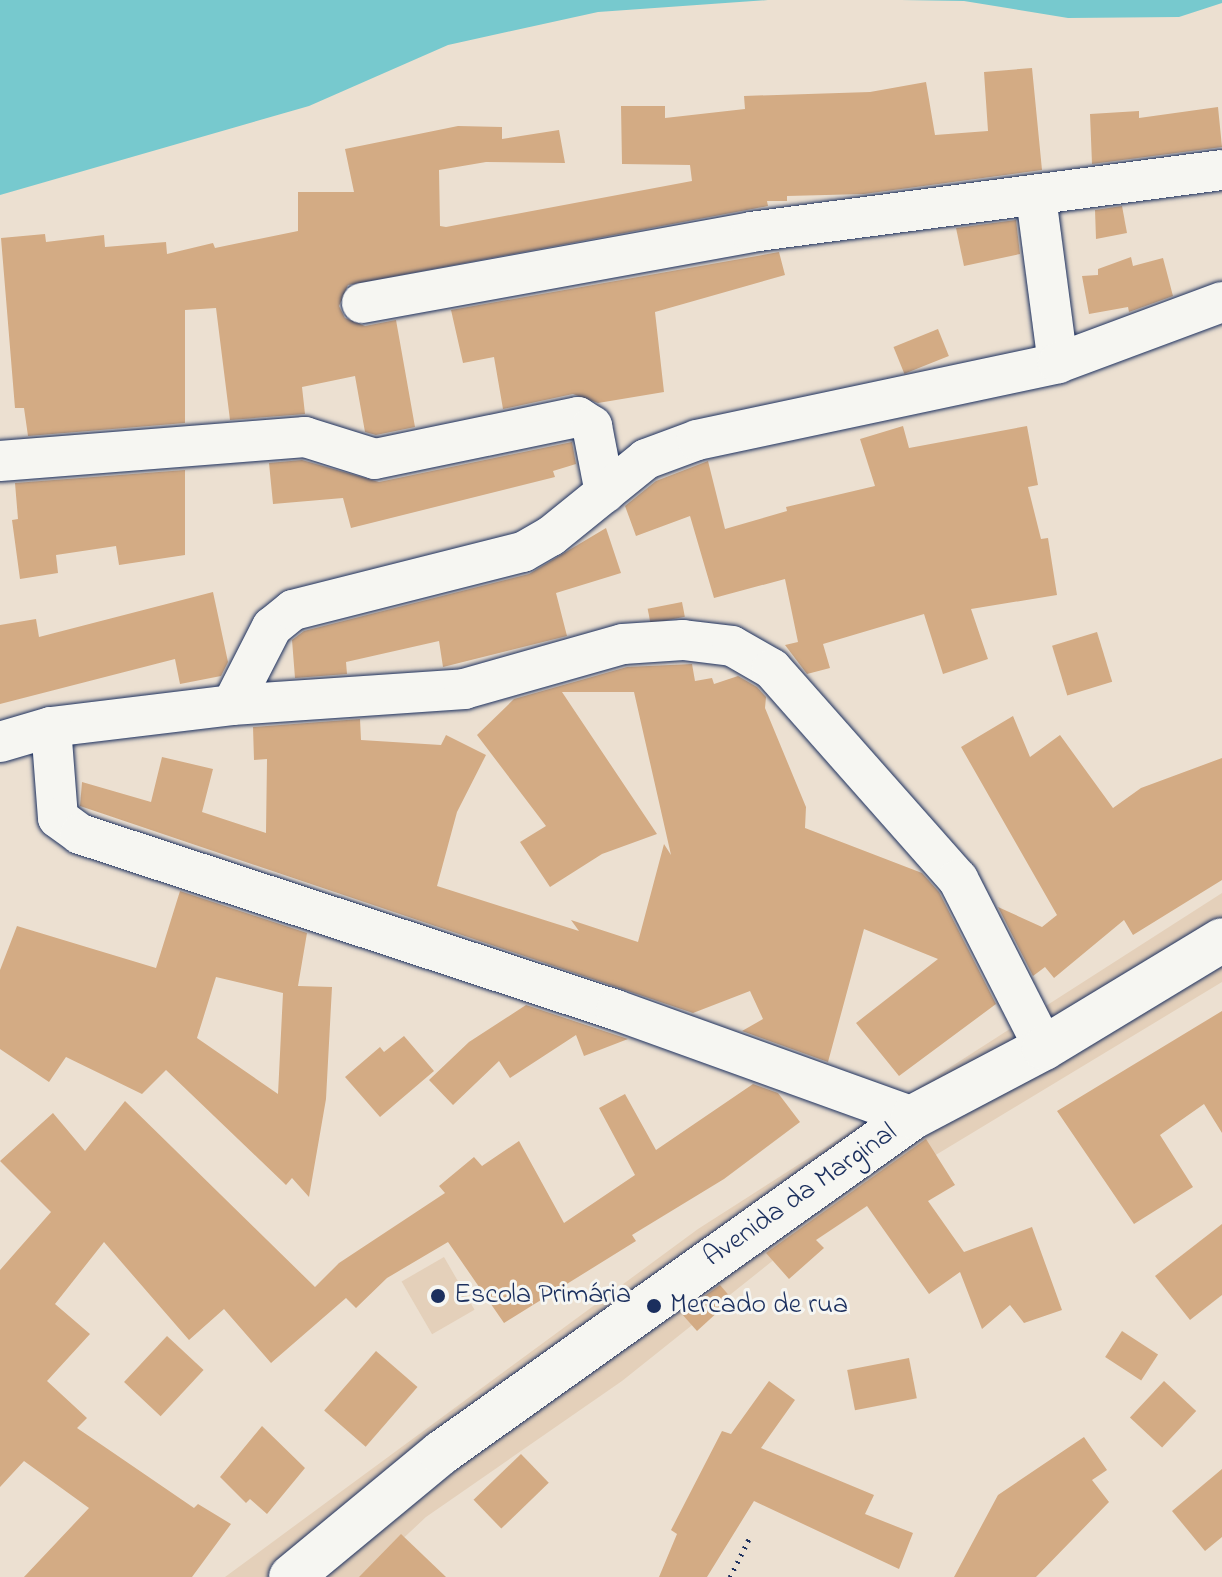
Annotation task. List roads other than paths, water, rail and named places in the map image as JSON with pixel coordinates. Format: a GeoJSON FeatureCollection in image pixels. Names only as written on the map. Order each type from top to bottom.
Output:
{"type":"FeatureCollection","features":[{"type":"Feature","properties":{"kind":"street"},"geometry":{"type":"LineString","coordinates":[[362,303],[751,232],[1036,197],[1222,170]]}},
{"type":"Feature","properties":{"kind":"street"},"geometry":{"type":"LineString","coordinates":[[1036,197],[1058,363]]}},
{"type":"Feature","properties":{"kind":"street"},"geometry":{"type":"LineString","coordinates":[[232,705],[272,627],[293,610],[523,552],[646,459],[697,440],[1058,363],[1222,302]]}},
{"type":"Feature","properties":{"kind":"street"},"geometry":{"type":"LineString","coordinates":[[0,461],[305,437],[375,459],[578,417],[592,426],[605,493]]}},
{"type":"Feature","properties":{"kind":"street"},"geometry":{"type":"LineString","coordinates":[[0,742],[51,727],[232,705],[464,689],[623,644],[683,640],[732,646],[772,669],[958,879],[1044,1048]]}},
{"type":"Feature","properties":{"kind":"street"},"geometry":{"type":"LineString","coordinates":[[51,727],[58,818],[80,834],[616,1010],[913,1117]]}},
{"type":"Feature","properties":{"kind":"street","name":"Avenida da Marginal"},"geometry":{"type":"LineString","coordinates":[[291,1577],[441,1453],[913,1117],[1044,1048],[1222,940]]}},
{"type":"Feature","properties":{"kind":"water"},"geometry":{"type":"Polygon","coordinates":[[[0,0],[768,0],[598,12],[448,45],[309,106],[0,195],[0,0]]]}},
{"type":"Feature","properties":{"kind":"water"},"geometry":{"type":"Polygon","coordinates":[[[901,0],[1222,0],[1222,3],[1179,17],[1068,18],[964,1],[901,0]]]}},
{"type":"Feature","properties":{"kind":"place","name":"Escola Primária"},"geometry":{"type":"Point","coordinates":[438,1296]}},
{"type":"Feature","properties":{"kind":"place","name":"Mercado de rua"},"geometry":{"type":"Point","coordinates":[654,1306]}}]}
